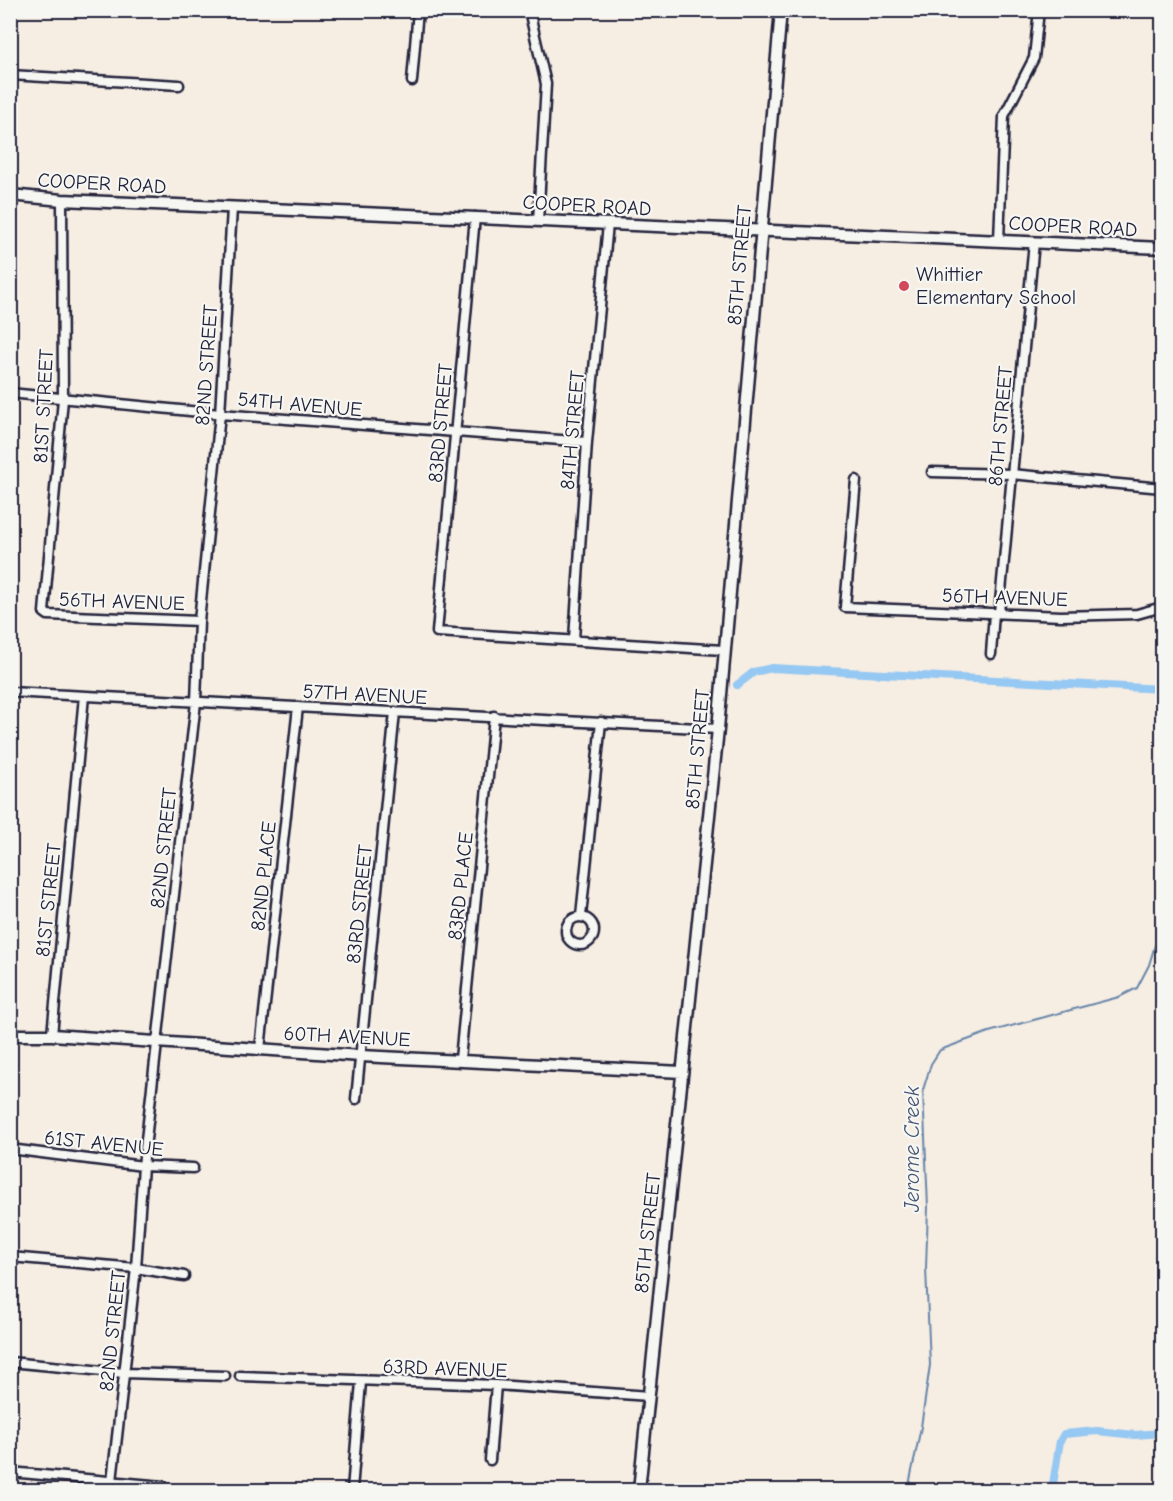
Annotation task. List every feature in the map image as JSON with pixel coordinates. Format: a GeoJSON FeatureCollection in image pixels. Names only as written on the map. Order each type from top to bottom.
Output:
{"type":"FeatureCollection","features":[{"type":"Feature","properties":{"kind":"street"},"geometry":{"type":"LineString","coordinates":[[412,81],[418,10]]}},
{"type":"Feature","properties":{"kind":"street"},"geometry":{"type":"LineString","coordinates":[[529,10],[546,84],[538,221]]}},
{"type":"Feature","properties":{"kind":"street","name":"85TH STREET"},"geometry":{"type":"LineString","coordinates":[[639,1491],[718,729],[723,650],[781,10]]}},
{"type":"Feature","properties":{"kind":"street"},"geometry":{"type":"LineString","coordinates":[[999,240],[1004,116],[1034,58],[1039,10]]}},
{"type":"Feature","properties":{"kind":"street"},"geometry":{"type":"LineString","coordinates":[[10,75],[179,85]]}},
{"type":"Feature","properties":{"kind":"street","name":"COOPER ROAD"},"geometry":{"type":"LineString","coordinates":[[10,195],[62,200],[232,208],[1162,248]]}},
{"type":"Feature","properties":{"kind":"street","name":"81ST STREET"},"geometry":{"type":"LineString","coordinates":[[44,612],[63,399],[62,200]]}},
{"type":"Feature","properties":{"kind":"street","name":"82ND STREET"},"geometry":{"type":"LineString","coordinates":[[112,1487],[136,1268],[143,1166],[196,702],[199,621],[220,414],[232,208]]}},
{"type":"Feature","properties":{"kind":"street","name":"83RD STREET"},"geometry":{"type":"LineString","coordinates":[[475,217],[437,632],[574,639]]}},
{"type":"Feature","properties":{"kind":"street","name":"84TH STREET"},"geometry":{"type":"LineString","coordinates":[[574,639],[586,442],[608,224]]}},
{"type":"Feature","properties":{"kind":"street","name":"86TH STREET"},"geometry":{"type":"LineString","coordinates":[[991,654],[1034,242]]}},
{"type":"Feature","properties":{"kind":"street","name":"54TH AVENUE"},"geometry":{"type":"LineString","coordinates":[[10,393],[220,414],[456,434],[586,442]]}},
{"type":"Feature","properties":{"kind":"street"},"geometry":{"type":"LineString","coordinates":[[933,472],[1011,474],[1162,488]]}},
{"type":"Feature","properties":{"kind":"street","name":"56TH AVENUE"},"geometry":{"type":"LineString","coordinates":[[856,480],[845,607],[1061,616],[1137,614],[1162,607]]}},
{"type":"Feature","properties":{"kind":"street","name":"56TH AVENUE"},"geometry":{"type":"LineString","coordinates":[[44,612],[48,615],[199,621]]}},
{"type":"Feature","properties":{"kind":"street"},"geometry":{"type":"LineString","coordinates":[[574,639],[723,650]]}},
{"type":"Feature","properties":{"kind":"street","name":"57TH AVENUE"},"geometry":{"type":"LineString","coordinates":[[10,692],[718,729]]}},
{"type":"Feature","properties":{"kind":"street","name":"81ST STREET"},"geometry":{"type":"LineString","coordinates":[[52,1035],[84,696]]}},
{"type":"Feature","properties":{"kind":"street","name":"82ND PLACE"},"geometry":{"type":"LineString","coordinates":[[260,1049],[298,707]]}},
{"type":"Feature","properties":{"kind":"street","name":"83RD STREET"},"geometry":{"type":"LineString","coordinates":[[356,1099],[395,712]]}},
{"type":"Feature","properties":{"kind":"street","name":"83RD PLACE"},"geometry":{"type":"LineString","coordinates":[[460,1059],[494,716]]}},
{"type":"Feature","properties":{"kind":"street"},"geometry":{"type":"LineString","coordinates":[[581,916],[601,722]]}},
{"type":"Feature","properties":{"kind":"street","name":"60TH AVENUE"},"geometry":{"type":"LineString","coordinates":[[10,1035],[52,1035],[361,1056],[460,1059],[682,1072]]}},
{"type":"Feature","properties":{"kind":"street","name":"61ST AVENUE"},"geometry":{"type":"LineString","coordinates":[[10,1149],[143,1166],[193,1168]]}},
{"type":"Feature","properties":{"kind":"street"},"geometry":{"type":"LineString","coordinates":[[10,1257],[136,1268],[184,1276]]}},
{"type":"Feature","properties":{"kind":"street"},"geometry":{"type":"LineString","coordinates":[[10,1362],[124,1373],[225,1376]]}},
{"type":"Feature","properties":{"kind":"street","name":"63RD AVENUE"},"geometry":{"type":"LineString","coordinates":[[240,1376],[496,1385],[649,1396]]}},
{"type":"Feature","properties":{"kind":"street"},"geometry":{"type":"LineString","coordinates":[[352,1491],[361,1382]]}},
{"type":"Feature","properties":{"kind":"street"},"geometry":{"type":"LineString","coordinates":[[490,1460],[496,1385]]}},
{"type":"Feature","properties":{"kind":"street"},"geometry":{"type":"LineString","coordinates":[[10,1472],[112,1487],[164,1486]]}},
{"type":"Feature","properties":{"kind":"waterway"},"geometry":{"type":"LineString","coordinates":[[737,685],[754,672],[772,668],[1162,689]]}},
{"type":"Feature","properties":{"kind":"waterway","name":"Jerome Creek"},"geometry":{"type":"LineString","coordinates":[[908,1490],[921,1427],[930,1365],[926,1268],[928,1207],[923,1090],[931,1064],[940,1050],[989,1032],[1119,997],[1137,988],[1149,965],[1162,922]]}},
{"type":"Feature","properties":{"kind":"waterway"},"geometry":{"type":"LineString","coordinates":[[1052,1490],[1060,1441],[1064,1434],[1097,1431],[1135,1435],[1162,1433]]}},
{"type":"Feature","properties":{"kind":"place","name":"Whittier Elementary School"},"geometry":{"type":"Point","coordinates":[904,286]}}]}
